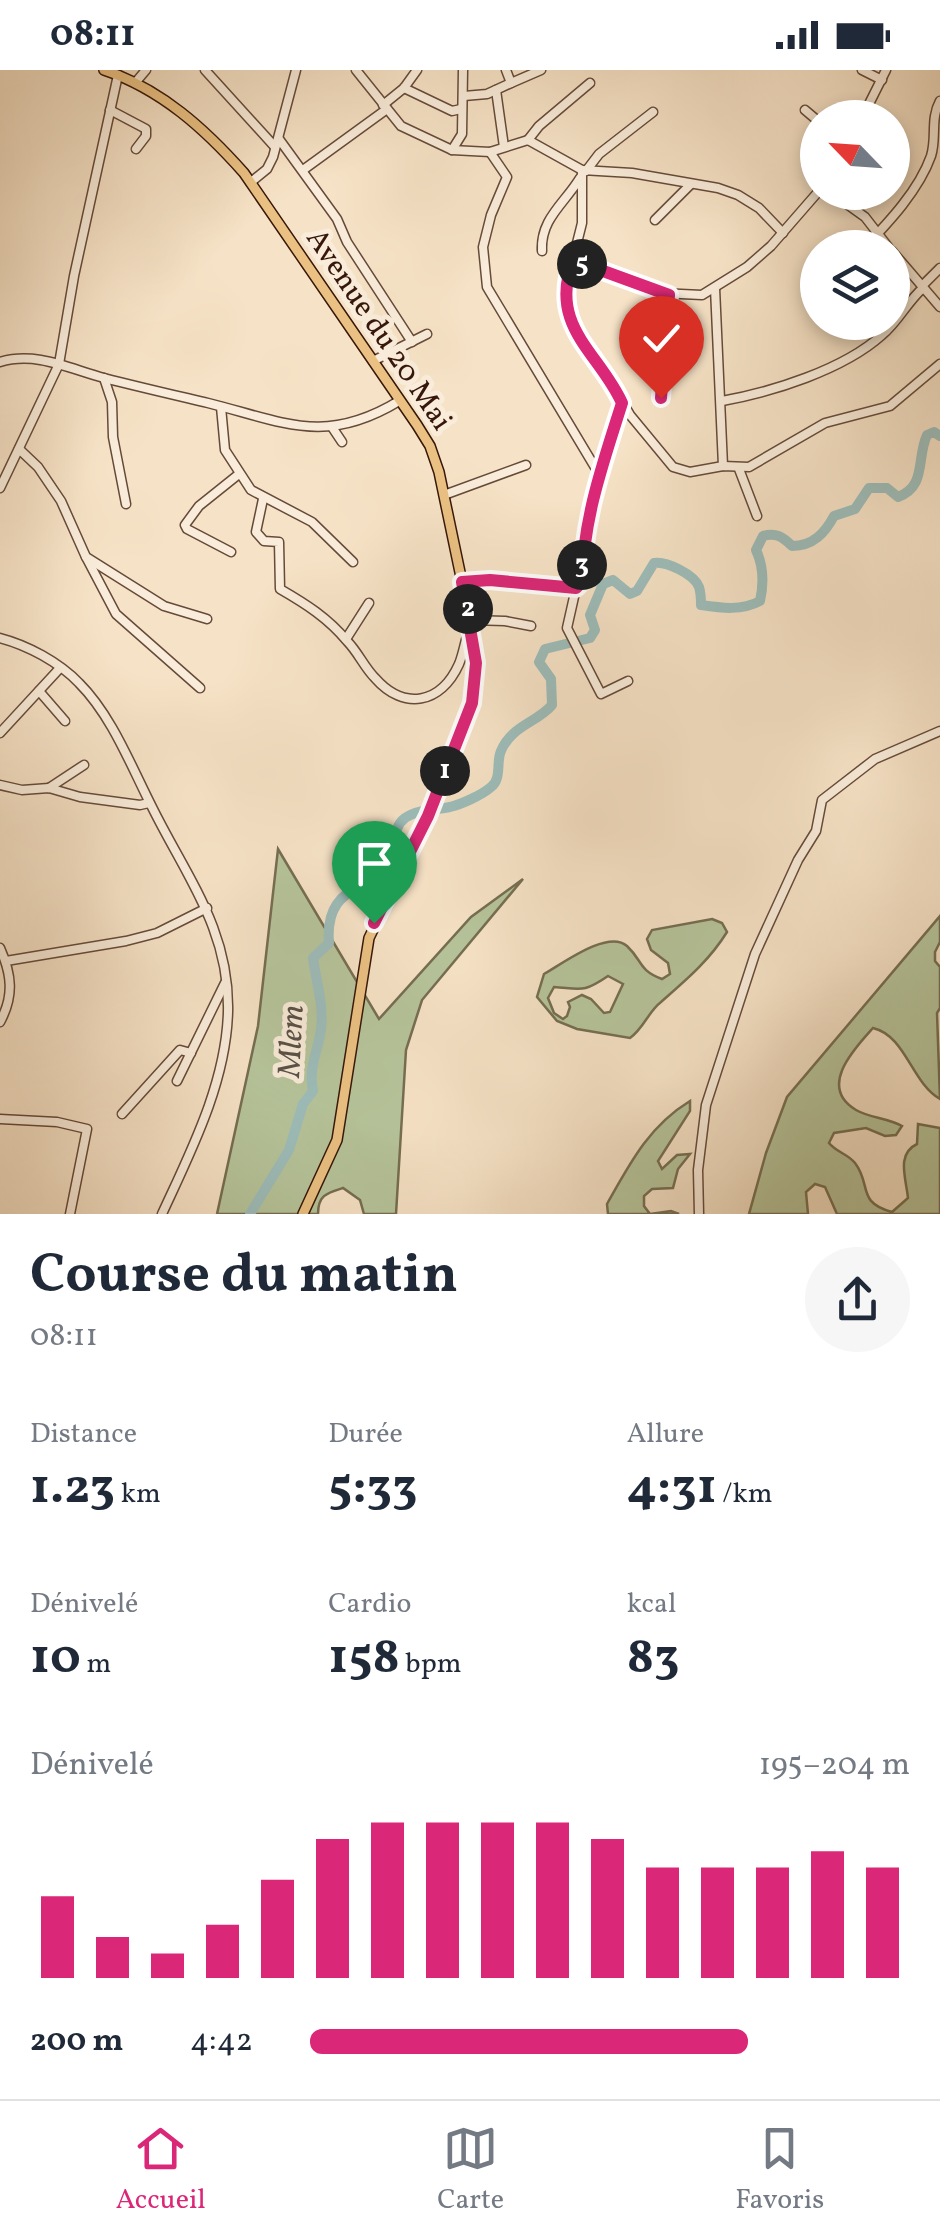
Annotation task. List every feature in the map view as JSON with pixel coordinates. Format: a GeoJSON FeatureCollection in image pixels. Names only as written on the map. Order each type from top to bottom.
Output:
{"type":"FeatureCollection","features":[{"type":"Feature","properties":{"kind":"main road","name":"Avenue du 20 Mai"},"geometry":{"type":"LineString","coordinates":[[104,70],[134,83],[195,123],[252,182],[430,446],[471,622],[476,663],[472,703],[430,812],[370,938],[337,1140],[303,1214]]}},
{"type":"Feature","properties":{"kind":"street"},"geometry":{"type":"LineString","coordinates":[[134,83],[146,70]]}},
{"type":"Feature","properties":{"kind":"street"},"geometry":{"type":"LineString","coordinates":[[205,70],[252,125],[277,143],[302,170],[338,219],[347,242],[412,342]]}},
{"type":"Feature","properties":{"kind":"street"},"geometry":{"type":"LineString","coordinates":[[252,182],[267,169],[296,70]]}},
{"type":"Feature","properties":{"kind":"street"},"geometry":{"type":"LineString","coordinates":[[356,70],[402,126],[452,150],[490,152],[528,140],[538,126],[590,83]]}},
{"type":"Feature","properties":{"kind":"street"},"geometry":{"type":"LineString","coordinates":[[302,170],[385,107],[417,70]]}},
{"type":"Feature","properties":{"kind":"street"},"geometry":{"type":"LineString","coordinates":[[452,150],[462,134],[463,70]]}},
{"type":"Feature","properties":{"kind":"street"},"geometry":{"type":"LineString","coordinates":[[506,70],[511,84]]}},
{"type":"Feature","properties":{"kind":"street"},"geometry":{"type":"LineString","coordinates":[[464,96],[496,90],[541,70]]}},
{"type":"Feature","properties":{"kind":"street"},"geometry":{"type":"LineString","coordinates":[[862,70],[882,80]]}},
{"type":"Feature","properties":{"kind":"street"},"geometry":{"type":"LineString","coordinates":[[871,100],[886,70]]}},
{"type":"Feature","properties":{"kind":"street"},"geometry":{"type":"LineString","coordinates":[[0,488],[59,364],[118,75]]}},
{"type":"Feature","properties":{"kind":"street"},"geometry":{"type":"LineString","coordinates":[[404,88],[452,111],[462,109]]}},
{"type":"Feature","properties":{"kind":"street"},"geometry":{"type":"LineString","coordinates":[[496,90],[504,147]]}},
{"type":"Feature","properties":{"kind":"street"},"geometry":{"type":"LineString","coordinates":[[881,230],[927,166],[933,150],[932,123],[940,100]]}},
{"type":"Feature","properties":{"kind":"street"},"geometry":{"type":"LineString","coordinates":[[110,110],[146,129],[146,136],[136,149]]}},
{"type":"Feature","properties":{"kind":"street"},"geometry":{"type":"LineString","coordinates":[[542,252],[542,232],[548,219],[583,171],[653,112]]}},
{"type":"Feature","properties":{"kind":"street"},"geometry":{"type":"LineString","coordinates":[[528,140],[583,171],[632,173],[718,188],[748,200],[783,234]]}},
{"type":"Feature","properties":{"kind":"street"},"geometry":{"type":"LineString","coordinates":[[490,152],[507,177],[485,233],[482,254],[487,287],[599,474]]}},
{"type":"Feature","properties":{"kind":"street"},"geometry":{"type":"LineString","coordinates":[[583,171],[582,223],[568,291],[572,325],[583,348],[673,468],[700,472],[723,466],[750,467],[825,423],[890,406],[940,364]]}},
{"type":"Feature","properties":{"kind":"street"},"geometry":{"type":"LineString","coordinates":[[655,220],[690,186]]}},
{"type":"Feature","properties":{"kind":"street"},"geometry":{"type":"LineString","coordinates":[[573,260],[669,295],[696,297],[747,267],[803,210]]}},
{"type":"Feature","properties":{"kind":"street"},"geometry":{"type":"LineString","coordinates":[[854,210],[875,230]]}},
{"type":"Feature","properties":{"kind":"street"},"geometry":{"type":"LineString","coordinates":[[722,401],[778,388],[850,356],[885,333],[940,268]]}},
{"type":"Feature","properties":{"kind":"street"},"geometry":{"type":"LineString","coordinates":[[910,272],[940,307]]}},
{"type":"Feature","properties":{"kind":"street"},"geometry":{"type":"LineString","coordinates":[[715,288],[723,466]]}},
{"type":"Feature","properties":{"kind":"street"},"geometry":{"type":"LineString","coordinates":[[661,398],[669,295]]}},
{"type":"Feature","properties":{"kind":"street"},"geometry":{"type":"LineString","coordinates":[[373,361],[427,334]]}},
{"type":"Feature","properties":{"kind":"street"},"geometry":{"type":"LineString","coordinates":[[0,362],[38,360],[59,364],[281,422],[332,427],[374,416],[398,401]]}},
{"type":"Feature","properties":{"kind":"street"},"geometry":{"type":"LineString","coordinates":[[104,378],[112,402],[126,504]]}},
{"type":"Feature","properties":{"kind":"street"},"geometry":{"type":"LineString","coordinates":[[622,403],[586,526],[582,582],[576,588],[567,628],[600,694],[628,681]]}},
{"type":"Feature","properties":{"kind":"street"},"geometry":{"type":"LineString","coordinates":[[221,407],[224,450],[239,474],[263,499],[312,522],[353,562]]}},
{"type":"Feature","properties":{"kind":"street"},"geometry":{"type":"LineString","coordinates":[[332,427],[342,442]]}},
{"type":"Feature","properties":{"kind":"street"},"geometry":{"type":"LineString","coordinates":[[19,449],[38,467],[61,502],[116,614],[200,688]]}},
{"type":"Feature","properties":{"kind":"street"},"geometry":{"type":"LineString","coordinates":[[444,495],[526,465]]}},
{"type":"Feature","properties":{"kind":"street"},"geometry":{"type":"LineString","coordinates":[[739,469],[757,516]]}},
{"type":"Feature","properties":{"kind":"street"},"geometry":{"type":"LineString","coordinates":[[231,552],[187,529],[186,524],[198,506],[239,474]]}},
{"type":"Feature","properties":{"kind":"street"},"geometry":{"type":"LineString","coordinates":[[263,499],[256,532],[264,540],[280,542],[280,589],[308,604],[346,639],[372,676],[388,691],[407,700],[426,700],[441,690],[452,675],[471,622],[505,621],[532,626]]}},
{"type":"Feature","properties":{"kind":"street"},"geometry":{"type":"LineString","coordinates":[[86,557],[164,606],[207,619]]}},
{"type":"Feature","properties":{"kind":"street"},"geometry":{"type":"LineString","coordinates":[[462,582],[490,580],[576,588]]}},
{"type":"Feature","properties":{"kind":"street"},"geometry":{"type":"LineString","coordinates":[[346,639],[369,602]]}},
{"type":"Feature","properties":{"kind":"street"},"geometry":{"type":"LineString","coordinates":[[0,638],[36,652],[75,678],[91,697],[207,908],[218,938],[228,1018],[215,1090],[162,1214]]}},
{"type":"Feature","properties":{"kind":"street"},"geometry":{"type":"LineString","coordinates":[[0,733],[60,668]]}},
{"type":"Feature","properties":{"kind":"street"},"geometry":{"type":"LineString","coordinates":[[39,691],[66,721]]}},
{"type":"Feature","properties":{"kind":"street"},"geometry":{"type":"LineString","coordinates":[[699,1214],[700,1134],[706,1104],[754,954],[798,860],[816,831],[822,800],[875,758],[940,731]]}},
{"type":"Feature","properties":{"kind":"street"},"geometry":{"type":"LineString","coordinates":[[49,788],[84,766]]}},
{"type":"Feature","properties":{"kind":"street"},"geometry":{"type":"LineString","coordinates":[[0,785],[22,790],[49,788],[140,805],[150,802]]}},
{"type":"Feature","properties":{"kind":"street"},"geometry":{"type":"LineString","coordinates":[[6,962],[157,933],[207,908]]}},
{"type":"Feature","properties":{"kind":"street"},"geometry":{"type":"LineString","coordinates":[[0,948],[12,996],[0,1022]]}},
{"type":"Feature","properties":{"kind":"street"},"geometry":{"type":"LineString","coordinates":[[177,1081],[225,984]]}},
{"type":"Feature","properties":{"kind":"street"},"geometry":{"type":"LineString","coordinates":[[122,1114],[180,1050],[191,1053]]}},
{"type":"Feature","properties":{"kind":"street"},"geometry":{"type":"LineString","coordinates":[[0,1119],[57,1122],[87,1129],[70,1214]]}},
{"type":"Feature","properties":{"kind":"green space"},"geometry":{"type":"Polygon","coordinates":[[[278,849],[379,1019],[471,917],[523,879],[422,1000],[406,1050],[396,1214],[364,1214],[360,1200],[343,1188],[324,1196],[318,1214],[217,1214],[258,1026],[278,849]]]}},
{"type":"Feature","properties":{"kind":"green space"},"geometry":{"type":"Polygon","coordinates":[[[940,916],[935,961],[940,967],[940,1099],[922,1082],[893,1040],[873,1028],[843,1068],[840,1090],[856,1110],[902,1126],[896,1135],[885,1136],[866,1128],[834,1133],[829,1143],[855,1163],[873,1203],[892,1212],[908,1198],[904,1160],[917,1144],[918,1124],[940,1128],[940,1214],[837,1214],[825,1187],[815,1184],[806,1192],[808,1214],[749,1214],[787,1097],[940,916]]]}},
{"type":"Feature","properties":{"kind":"green space"},"geometry":{"type":"Polygon","coordinates":[[[712,919],[722,923],[727,932],[705,961],[630,1038],[577,1029],[557,1021],[537,997],[544,974],[585,950],[609,942],[627,946],[645,969],[662,979],[670,974],[668,963],[651,950],[647,939],[652,930],[712,919]],[[608,976],[582,989],[554,987],[548,998],[554,1013],[563,1019],[570,1007],[568,1002],[582,995],[604,1013],[610,1012],[623,984],[608,976]]]}},
{"type":"Feature","properties":{"kind":"green space"},"geometry":{"type":"Polygon","coordinates":[[[690,1101],[690,1111],[658,1161],[662,1169],[677,1155],[690,1154],[678,1169],[673,1188],[652,1189],[644,1196],[644,1206],[650,1214],[608,1214],[607,1204],[652,1134],[690,1101]]]}},
{"type":"Feature","properties":{"kind":"waterway","name":"Mlem"},"geometry":{"type":"LineString","coordinates":[[250,1214],[289,1150],[303,1104],[313,1091],[313,1067],[322,1020],[313,958],[329,943],[334,909],[342,898],[384,866],[394,848],[398,826],[405,818],[460,804],[494,784],[505,743],[552,705],[551,679],[539,662],[545,649],[590,638],[595,630],[590,615],[603,584],[613,580],[630,594],[637,591],[654,563],[672,566],[692,577],[699,587],[701,605],[739,607],[760,601],[763,575],[756,550],[763,536],[779,536],[792,546],[806,544],[822,533],[834,516],[855,509],[869,488],[887,488],[898,497],[907,492],[917,479],[927,435],[934,432],[940,436]]}},
{"type":"Feature","properties":{"kind":"route"},"geometry":{"type":"LineString","coordinates":[[374,923],[428,816],[472,703],[476,663],[462,582],[490,580],[576,588],[582,582],[589,510],[622,403],[607,375],[583,348],[572,325],[568,279],[573,260],[669,295],[661,398]]}}]}
